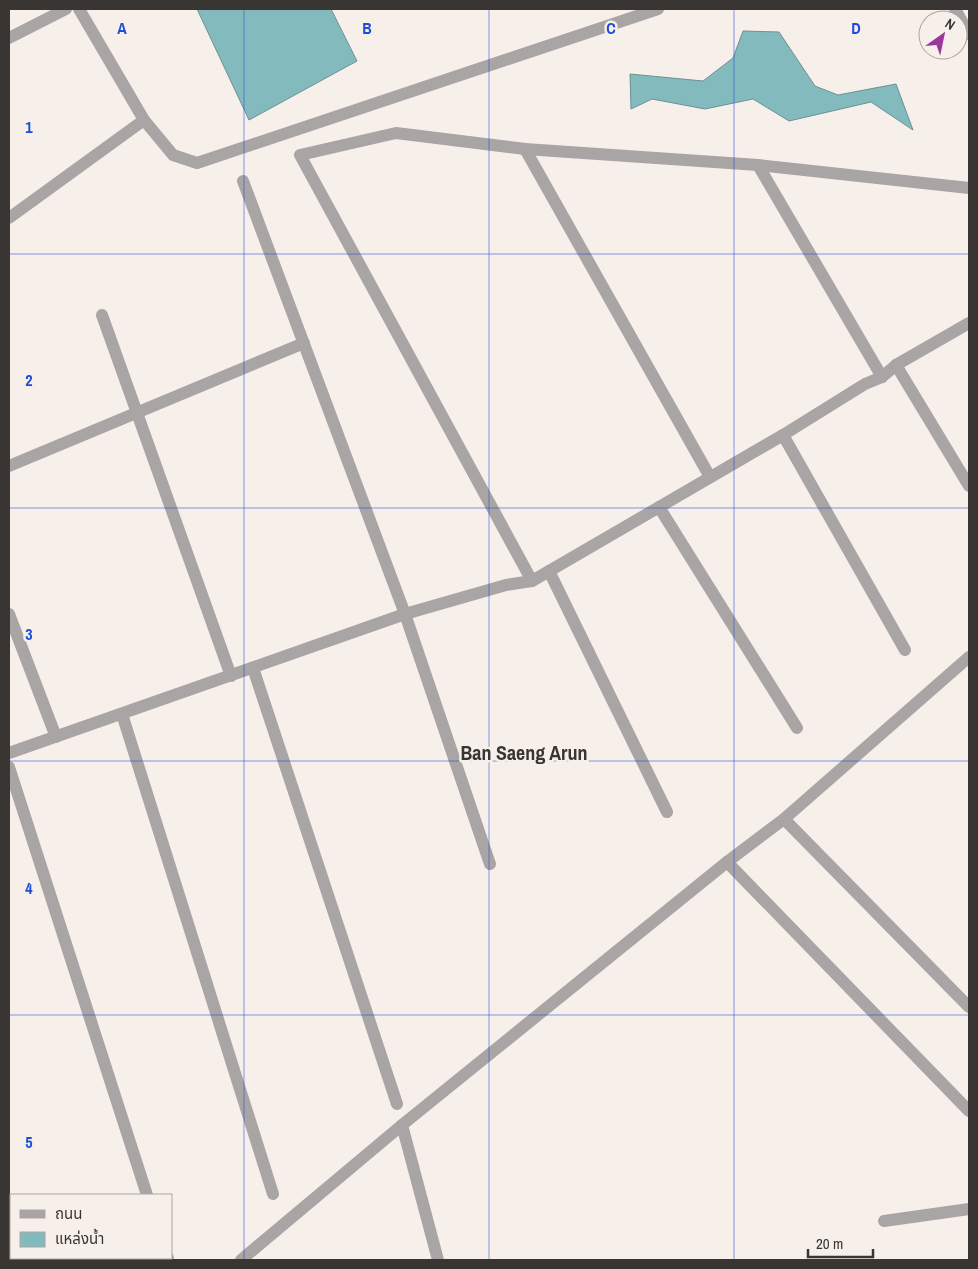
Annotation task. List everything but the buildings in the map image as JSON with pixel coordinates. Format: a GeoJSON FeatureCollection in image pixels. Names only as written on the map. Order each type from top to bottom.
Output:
{"type":"FeatureCollection","features":[{"type":"Feature","properties":{"kind":"street"},"geometry":{"type":"LineString","coordinates":[[9,38],[66,9]]}},
{"type":"Feature","properties":{"kind":"street"},"geometry":{"type":"LineString","coordinates":[[79,9],[144,120],[173,155],[197,163],[658,9]]}},
{"type":"Feature","properties":{"kind":"street"},"geometry":{"type":"LineString","coordinates":[[955,9],[969,34]]}},
{"type":"Feature","properties":{"kind":"street"},"geometry":{"type":"LineString","coordinates":[[9,218],[144,120]]}},
{"type":"Feature","properties":{"kind":"street"},"geometry":{"type":"LineString","coordinates":[[532,581],[300,155],[396,133],[525,149],[758,164],[969,188]]}},
{"type":"Feature","properties":{"kind":"street"},"geometry":{"type":"LineString","coordinates":[[525,149],[710,477]]}},
{"type":"Feature","properties":{"kind":"street"},"geometry":{"type":"LineString","coordinates":[[758,164],[882,377]]}},
{"type":"Feature","properties":{"kind":"street"},"geometry":{"type":"LineString","coordinates":[[243,181],[405,614],[490,864]]}},
{"type":"Feature","properties":{"kind":"street"},"geometry":{"type":"LineString","coordinates":[[102,315],[231,676]]}},
{"type":"Feature","properties":{"kind":"street"},"geometry":{"type":"LineString","coordinates":[[9,753],[405,614],[506,585],[532,581],[783,435],[865,384],[882,377],[896,365],[968,327]]}},
{"type":"Feature","properties":{"kind":"street"},"geometry":{"type":"LineString","coordinates":[[9,466],[304,343]]}},
{"type":"Feature","properties":{"kind":"street"},"geometry":{"type":"LineString","coordinates":[[896,365],[969,486]]}},
{"type":"Feature","properties":{"kind":"street"},"geometry":{"type":"LineString","coordinates":[[783,435],[905,650]]}},
{"type":"Feature","properties":{"kind":"street"},"geometry":{"type":"LineString","coordinates":[[659,507],[797,728]]}},
{"type":"Feature","properties":{"kind":"street"},"geometry":{"type":"LineString","coordinates":[[548,571],[667,812]]}},
{"type":"Feature","properties":{"kind":"street"},"geometry":{"type":"LineString","coordinates":[[9,614],[56,737]]}},
{"type":"Feature","properties":{"kind":"street"},"geometry":{"type":"LineString","coordinates":[[241,1260],[402,1125],[727,862],[784,819],[967,663]]}},
{"type":"Feature","properties":{"kind":"street"},"geometry":{"type":"LineString","coordinates":[[253,668],[397,1104]]}},
{"type":"Feature","properties":{"kind":"street"},"geometry":{"type":"LineString","coordinates":[[122,714],[273,1194]]}},
{"type":"Feature","properties":{"kind":"street"},"geometry":{"type":"LineString","coordinates":[[9,767],[147,1194]]}},
{"type":"Feature","properties":{"kind":"street"},"geometry":{"type":"LineString","coordinates":[[784,819],[969,1008]]}},
{"type":"Feature","properties":{"kind":"street"},"geometry":{"type":"LineString","coordinates":[[727,862],[969,1111]]}},
{"type":"Feature","properties":{"kind":"street"},"geometry":{"type":"LineString","coordinates":[[402,1125],[438,1260]]}},
{"type":"Feature","properties":{"kind":"street"},"geometry":{"type":"LineString","coordinates":[[884,1221],[969,1209]]}},
{"type":"Feature","properties":{"kind":"water"},"geometry":{"type":"Polygon","coordinates":[[[197,9],[331,9],[357,61],[249,120],[197,9]]]}},
{"type":"Feature","properties":{"kind":"water"},"geometry":{"type":"Polygon","coordinates":[[[743,31],[779,32],[815,86],[838,95],[896,84],[913,130],[871,102],[789,121],[753,99],[705,109],[652,99],[631,109],[630,74],[703,81],[733,58],[743,31]]]}},
{"type":"Feature","properties":{"kind":"district","name":"Ban Saeng Arun"},"geometry":{"type":"Point","coordinates":[524,753]}}]}
